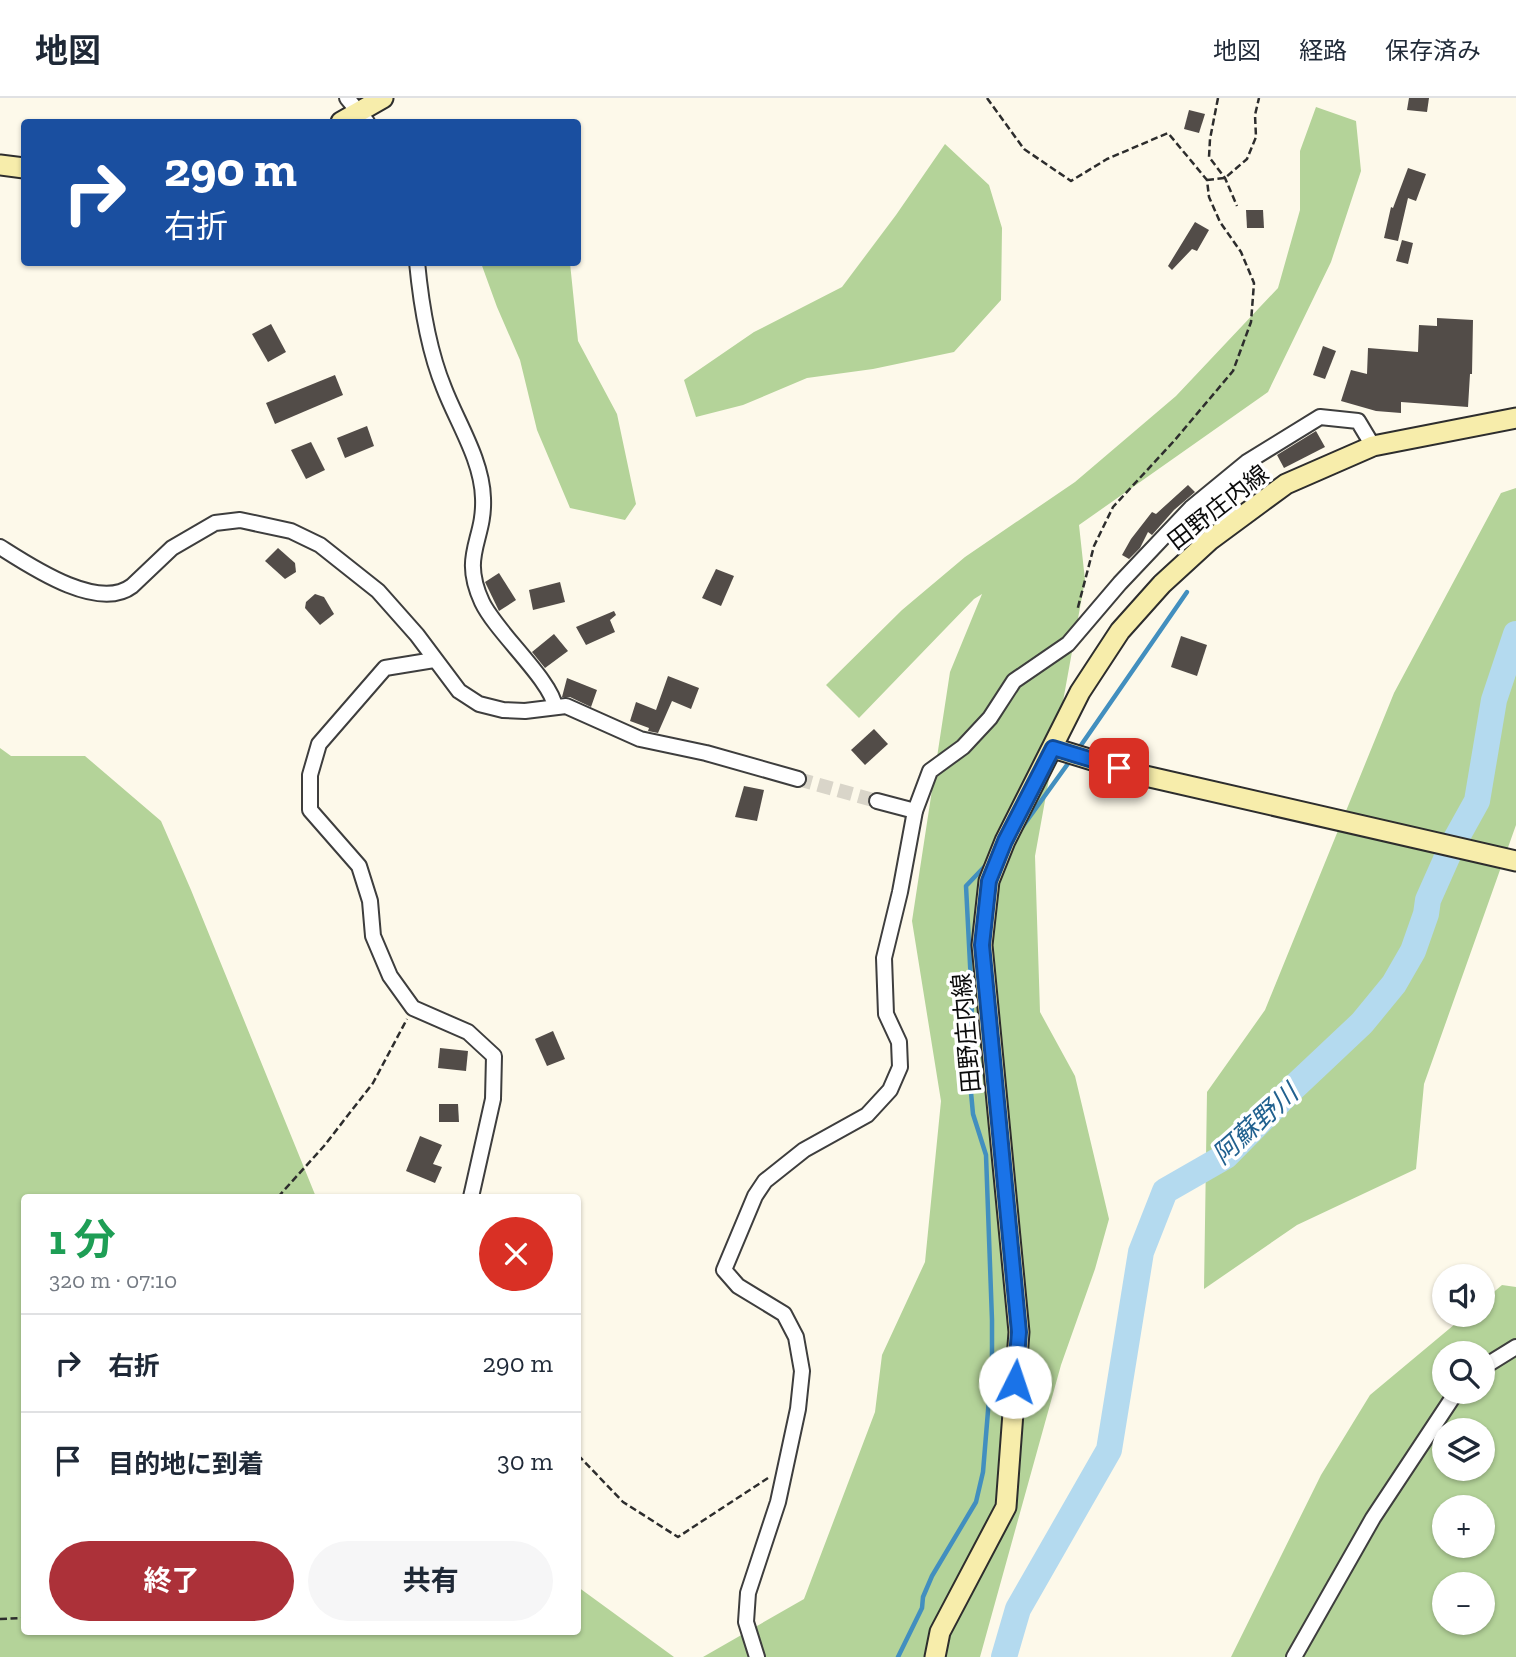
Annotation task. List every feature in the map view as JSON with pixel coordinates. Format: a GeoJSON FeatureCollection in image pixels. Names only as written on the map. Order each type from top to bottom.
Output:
{"type":"FeatureCollection","features":[{"type":"Feature","properties":{"kind":"main road"},"geometry":{"type":"LineString","coordinates":[[357,111],[383,98]]}},
{"type":"Feature","properties":{"kind":"main road"},"geometry":{"type":"LineString","coordinates":[[0,165],[21,168]]}},
{"type":"Feature","properties":{"kind":"main road","name":"田野庄内線"},"geometry":{"type":"LineString","coordinates":[[935,1657],[940,1632],[1006,1507],[1019,1332],[982,945],[989,881],[1005,841],[1080,692],[1120,631],[1162,584],[1210,540],[1286,484],[1373,446],[1516,418]]}},
{"type":"Feature","properties":{"kind":"main road"},"geometry":{"type":"LineString","coordinates":[[1053,748],[1141,775],[1515,861]]}},
{"type":"Feature","properties":{"kind":"street"},"geometry":{"type":"LineString","coordinates":[[418,266],[434,356],[475,462],[484,498],[471,562],[473,577],[482,603],[542,682],[555,706]]}},
{"type":"Feature","properties":{"kind":"street"},"geometry":{"type":"LineString","coordinates":[[757,1657],[746,1622],[748,1593],[778,1502],[798,1409],[802,1371],[796,1337],[783,1314],[738,1286],[724,1270],[755,1196],[765,1181],[804,1150],[867,1115],[890,1090],[900,1067],[899,1042],[886,1014],[884,958],[915,811],[930,771],[963,747],[990,718],[1014,681],[1068,644],[1120,583],[1191,508],[1247,462],[1320,417],[1358,421],[1373,446]]}},
{"type":"Feature","properties":{"kind":"street"},"geometry":{"type":"LineString","coordinates":[[0,547],[60,582],[115,593],[132,586],[172,548],[215,523],[240,520],[291,531],[320,545],[378,591],[403,618],[459,691],[480,704],[503,710],[526,711],[555,706],[573,708],[604,725],[640,739],[718,756],[798,779]]}},
{"type":"Feature","properties":{"kind":"street"},"geometry":{"type":"LineString","coordinates":[[434,660],[385,668],[319,744],[310,775],[310,810],[359,866],[370,901],[373,936],[390,976],[413,1008],[468,1032],[494,1056],[493,1100],[472,1194]]}},
{"type":"Feature","properties":{"kind":"street"},"geometry":{"type":"LineString","coordinates":[[877,801],[915,811]]}},
{"type":"Feature","properties":{"kind":"street"},"geometry":{"type":"LineString","coordinates":[[1495,1360],[1516,1346]]}},
{"type":"Feature","properties":{"kind":"street"},"geometry":{"type":"LineString","coordinates":[[1294,1657],[1373,1518],[1448,1404]]}},
{"type":"Feature","properties":{"kind":"path"},"geometry":{"type":"LineString","coordinates":[[987,98],[1024,149],[1071,181],[1107,159],[1168,133],[1207,180],[1209,197],[1220,222],[1241,251],[1254,283],[1251,322],[1233,371],[1113,507],[1094,546],[1068,644]]}},
{"type":"Feature","properties":{"kind":"path"},"geometry":{"type":"LineString","coordinates":[[1219,98],[1209,157],[1225,178],[1237,206]]}},
{"type":"Feature","properties":{"kind":"path"},"geometry":{"type":"LineString","coordinates":[[1207,180],[1225,178],[1247,159],[1256,137],[1255,115],[1259,98]]}},
{"type":"Feature","properties":{"kind":"path"},"geometry":{"type":"LineString","coordinates":[[281,1194],[324,1146],[373,1083],[413,1008]]}},
{"type":"Feature","properties":{"kind":"path"},"geometry":{"type":"LineString","coordinates":[[581,1458],[622,1502],[678,1537],[785,1467]]}},
{"type":"Feature","properties":{"kind":"path"},"geometry":{"type":"LineString","coordinates":[[0,1619],[21,1618]]}},
{"type":"Feature","properties":{"kind":"green space"},"geometry":{"type":"Polygon","coordinates":[[[1316,107],[1356,121],[1361,171],[1331,262],[1268,392],[1079,525],[1085,580],[1035,856],[1040,1012],[1075,1076],[1109,1219],[1095,1269],[1061,1365],[980,1657],[703,1657],[804,1599],[875,1412],[882,1355],[925,1262],[941,1101],[912,921],[950,672],[982,594],[974,599],[859,718],[826,685],[902,610],[965,557],[1075,482],[1176,396],[1278,288],[1300,210],[1300,151],[1316,107]]]}},
{"type":"Feature","properties":{"kind":"green space"},"geometry":{"type":"Polygon","coordinates":[[[945,144],[989,185],[1002,228],[1001,300],[954,352],[873,369],[807,378],[743,405],[696,417],[684,380],[754,332],[842,287],[945,144]]]}},
{"type":"Feature","properties":{"kind":"green space"},"geometry":{"type":"Polygon","coordinates":[[[482,266],[570,266],[578,341],[617,414],[636,504],[625,520],[570,508],[537,430],[520,360],[482,266]]]}},
{"type":"Feature","properties":{"kind":"green space"},"geometry":{"type":"Polygon","coordinates":[[[1516,488],[1516,825],[1424,1084],[1416,1169],[1297,1225],[1204,1289],[1207,1092],[1265,1010],[1394,693],[1501,493],[1516,488]]]}},
{"type":"Feature","properties":{"kind":"green space"},"geometry":{"type":"Polygon","coordinates":[[[0,748],[11,756],[85,756],[161,821],[315,1194],[21,1194],[21,1635],[581,1635],[581,1589],[674,1657],[0,1657],[0,748]]]}},
{"type":"Feature","properties":{"kind":"green space"},"geometry":{"type":"Polygon","coordinates":[[[1502,1285],[1516,1287],[1516,1657],[1231,1657],[1321,1475],[1370,1395],[1432,1343],[1432,1404],[1495,1404],[1495,1341],[1435,1341],[1451,1327],[1495,1327],[1495,1291],[1502,1285]]]}},
{"type":"Feature","properties":{"kind":"building"},"geometry":{"type":"Polygon","coordinates":[[[1409,98],[1429,98],[1427,112],[1407,110],[1409,98]]]}},
{"type":"Feature","properties":{"kind":"building"},"geometry":{"type":"Polygon","coordinates":[[[1189,110],[1205,114],[1199,133],[1184,129],[1189,110]]]}},
{"type":"Feature","properties":{"kind":"building"},"geometry":{"type":"Polygon","coordinates":[[[1408,168],[1426,174],[1416,201],[1408,198],[1398,241],[1384,238],[1391,207],[1393,208],[1408,168]]]}},
{"type":"Feature","properties":{"kind":"building"},"geometry":{"type":"Polygon","coordinates":[[[1246,210],[1263,210],[1264,228],[1247,228],[1246,210]]]}},
{"type":"Feature","properties":{"kind":"building"},"geometry":{"type":"Polygon","coordinates":[[[1195,222],[1209,230],[1197,251],[1192,249],[1172,270],[1168,266],[1195,222]]]}},
{"type":"Feature","properties":{"kind":"building"},"geometry":{"type":"Polygon","coordinates":[[[1402,240],[1413,243],[1408,264],[1396,261],[1402,240]]]}},
{"type":"Feature","properties":{"kind":"building"},"geometry":{"type":"Polygon","coordinates":[[[1437,318],[1473,320],[1468,407],[1401,402],[1401,413],[1376,411],[1341,401],[1351,370],[1367,374],[1368,348],[1418,352],[1419,325],[1437,326],[1437,318]]]}},
{"type":"Feature","properties":{"kind":"building"},"geometry":{"type":"Polygon","coordinates":[[[271,324],[286,352],[268,362],[252,334],[271,324]]]}},
{"type":"Feature","properties":{"kind":"building"},"geometry":{"type":"Polygon","coordinates":[[[1323,346],[1336,351],[1325,379],[1313,375],[1323,346]]]}},
{"type":"Feature","properties":{"kind":"building"},"geometry":{"type":"Polygon","coordinates":[[[335,375],[343,395],[275,424],[266,403],[335,375]]]}},
{"type":"Feature","properties":{"kind":"building"},"geometry":{"type":"Polygon","coordinates":[[[367,426],[374,446],[345,458],[337,438],[367,426]]]}},
{"type":"Feature","properties":{"kind":"building"},"geometry":{"type":"Polygon","coordinates":[[[1316,431],[1325,447],[1284,468],[1277,455],[1316,431]]]}},
{"type":"Feature","properties":{"kind":"building"},"geometry":{"type":"Polygon","coordinates":[[[311,442],[325,470],[306,479],[291,450],[311,442]]]}},
{"type":"Feature","properties":{"kind":"building"},"geometry":{"type":"Polygon","coordinates":[[[1188,485],[1195,492],[1174,510],[1152,535],[1148,532],[1140,548],[1129,559],[1122,555],[1152,512],[1156,514],[1188,485]]]}},
{"type":"Feature","properties":{"kind":"building"},"geometry":{"type":"Polygon","coordinates":[[[278,548],[295,563],[296,572],[285,579],[265,561],[278,548]]]}},
{"type":"Feature","properties":{"kind":"building"},"geometry":{"type":"Polygon","coordinates":[[[716,569],[734,576],[721,606],[702,598],[716,569]]]}},
{"type":"Feature","properties":{"kind":"building"},"geometry":{"type":"Polygon","coordinates":[[[499,573],[516,600],[499,611],[485,582],[499,573]]]}},
{"type":"Feature","properties":{"kind":"building"},"geometry":{"type":"Polygon","coordinates":[[[560,582],[565,602],[533,610],[529,590],[560,582]]]}},
{"type":"Feature","properties":{"kind":"building"},"geometry":{"type":"Polygon","coordinates":[[[315,594],[324,597],[334,614],[320,625],[305,608],[306,602],[315,594]]]}},
{"type":"Feature","properties":{"kind":"building"},"geometry":{"type":"Polygon","coordinates":[[[614,611],[616,615],[610,620],[615,632],[586,645],[576,627],[614,611]]]}},
{"type":"Feature","properties":{"kind":"building"},"geometry":{"type":"Polygon","coordinates":[[[554,634],[568,651],[545,668],[532,652],[554,634]]]}},
{"type":"Feature","properties":{"kind":"building"},"geometry":{"type":"Polygon","coordinates":[[[1181,636],[1207,645],[1197,676],[1171,667],[1181,636]]]}},
{"type":"Feature","properties":{"kind":"building"},"geometry":{"type":"Polygon","coordinates":[[[668,676],[699,688],[691,709],[672,701],[658,733],[648,731],[649,728],[630,721],[636,702],[656,710],[668,676]]]}},
{"type":"Feature","properties":{"kind":"building"},"geometry":{"type":"Polygon","coordinates":[[[567,678],[597,690],[591,707],[570,697],[562,697],[567,678]]]}},
{"type":"Feature","properties":{"kind":"building"},"geometry":{"type":"Polygon","coordinates":[[[874,729],[888,744],[865,765],[851,750],[874,729]]]}},
{"type":"Feature","properties":{"kind":"building"},"geometry":{"type":"Polygon","coordinates":[[[744,786],[764,790],[757,821],[735,817],[744,786]]]}},
{"type":"Feature","properties":{"kind":"building"},"geometry":{"type":"Polygon","coordinates":[[[553,1031],[565,1059],[547,1066],[535,1039],[553,1031]]]}},
{"type":"Feature","properties":{"kind":"building"},"geometry":{"type":"Polygon","coordinates":[[[440,1048],[468,1051],[466,1071],[438,1068],[440,1048]]]}},
{"type":"Feature","properties":{"kind":"building"},"geometry":{"type":"Polygon","coordinates":[[[439,1104],[458,1104],[459,1122],[439,1122],[439,1104]]]}},
{"type":"Feature","properties":{"kind":"building"},"geometry":{"type":"Polygon","coordinates":[[[420,1136],[442,1145],[433,1164],[442,1167],[435,1183],[406,1171],[420,1136]]]}},
{"type":"Feature","properties":{"kind":"waterway"},"geometry":{"type":"LineString","coordinates":[[1077,751],[1187,592]]}},
{"type":"Feature","properties":{"kind":"waterway","name":"阿蘇野川"},"geometry":{"type":"LineString","coordinates":[[1004,1657],[1018,1609],[1109,1450],[1141,1252],[1165,1191],[1226,1156],[1362,1023],[1394,984],[1413,951],[1428,900],[1452,846],[1477,801],[1494,700],[1516,634]]}},
{"type":"Feature","properties":{"kind":"waterway"},"geometry":{"type":"LineString","coordinates":[[1018,833],[1072,758]]}},
{"type":"Feature","properties":{"kind":"waterway"},"geometry":{"type":"LineString","coordinates":[[898,1657],[922,1608],[923,1597],[932,1576],[976,1502],[983,1472],[992,1362],[992,1320],[986,1155],[973,1114],[969,1071],[972,1003],[966,886],[987,864]]}},
{"type":"Feature","properties":{"kind":"tunnel"},"geometry":{"type":"LineString","coordinates":[[798,779],[877,801]]}},
{"type":"Feature","properties":{"kind":"route"},"geometry":{"type":"LineString","coordinates":[[1015,1382],[1019,1332],[982,945],[989,881],[1005,841],[1053,748],[1119,768]]}}]}
